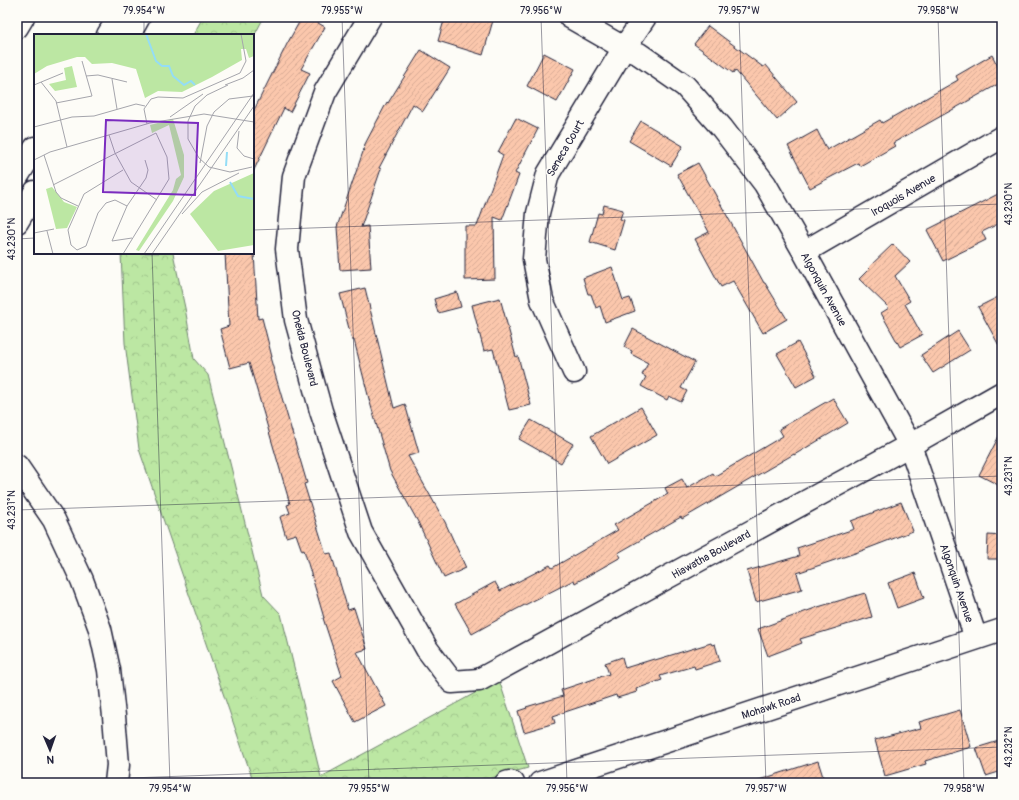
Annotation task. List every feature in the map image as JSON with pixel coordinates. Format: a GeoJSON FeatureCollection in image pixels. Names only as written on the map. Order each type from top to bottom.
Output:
{"type":"FeatureCollection","features":[{"type":"Feature","properties":{"kind":"main road"},"geometry":{"type":"LineString","coordinates":[[17,27],[23,17]]}},
{"type":"Feature","properties":{"kind":"main road"},"geometry":{"type":"LineString","coordinates":[[109,34],[119,17]]}},
{"type":"Feature","properties":{"kind":"main road"},"geometry":{"type":"LineString","coordinates":[[130,34],[139,17]]}},
{"type":"Feature","properties":{"kind":"main road","name":"Oneida Boulevard"},"geometry":{"type":"LineString","coordinates":[[370,17],[326,92],[294,176],[287,249],[296,320],[321,411],[361,532],[427,649]]}},
{"type":"Feature","properties":{"kind":"main road","name":"Algonquin Avenue"},"geometry":{"type":"LineString","coordinates":[[570,17],[624,48],[639,54],[684,86],[722,128],[765,184],[910,445],[976,638]]}},
{"type":"Feature","properties":{"kind":"main road","name":"Seneca Court"},"geometry":{"type":"LineString","coordinates":[[574,372],[542,300],[534,260],[538,214],[548,174],[644,17]]}},
{"type":"Feature","properties":{"kind":"main road","name":"Iroquois Avenue"},"geometry":{"type":"LineString","coordinates":[[804,252],[1002,138]]}},
{"type":"Feature","properties":{"kind":"main road"},"geometry":{"type":"LineString","coordinates":[[17,176],[34,150]]}},
{"type":"Feature","properties":{"kind":"main road"},"geometry":{"type":"LineString","coordinates":[[17,222],[34,194]]}},
{"type":"Feature","properties":{"kind":"main road","name":"Hiawatha Boulevard"},"geometry":{"type":"LineString","coordinates":[[427,649],[452,682],[479,680],[910,445],[1002,393]]}},
{"type":"Feature","properties":{"kind":"main road"},"geometry":{"type":"LineString","coordinates":[[17,466],[54,520],[82,580],[100,629],[110,670],[118,765],[116,783]]}},
{"type":"Feature","properties":{"kind":"main road","name":"Mohawk Road"},"geometry":{"type":"LineString","coordinates":[[553,781],[1002,630]]}},
{"type":"Feature","properties":{"kind":"main road"},"geometry":{"type":"LineString","coordinates":[[506,783],[513,783]]}},
{"type":"Feature","properties":{"kind":"green space"},"geometry":{"type":"Polygon","coordinates":[[[203,17],[264,17],[254,36],[254,34],[194,34],[203,17]]]}},
{"type":"Feature","properties":{"kind":"green space"},"geometry":{"type":"Polygon","coordinates":[[[121,254],[173,254],[194,359],[208,375],[263,595],[281,614],[321,777],[499,680],[528,768],[473,783],[254,783],[139,449],[125,343],[121,254]]]}},
{"type":"Feature","properties":{"kind":"building"},"geometry":{"type":"Polygon","coordinates":[[[302,17],[308,17],[325,27],[301,69],[310,73],[290,112],[284,108],[254,170],[254,110],[302,17]]]}},
{"type":"Feature","properties":{"kind":"building"},"geometry":{"type":"Polygon","coordinates":[[[445,17],[494,17],[483,55],[438,41],[445,17]]]}},
{"type":"Feature","properties":{"kind":"building"},"geometry":{"type":"Polygon","coordinates":[[[708,26],[763,67],[766,65],[797,102],[777,120],[735,70],[733,73],[694,44],[708,26]]]}},
{"type":"Feature","properties":{"kind":"building"},"geometry":{"type":"Polygon","coordinates":[[[421,50],[450,68],[423,111],[413,104],[379,168],[381,169],[361,227],[368,226],[371,268],[340,270],[337,227],[364,146],[387,102],[388,103],[421,50]]]}},
{"type":"Feature","properties":{"kind":"building"},"geometry":{"type":"Polygon","coordinates":[[[544,53],[575,69],[557,102],[527,86],[544,53]]]}},
{"type":"Feature","properties":{"kind":"building"},"geometry":{"type":"Polygon","coordinates":[[[992,55],[1002,74],[1002,82],[893,143],[895,146],[860,166],[858,163],[810,188],[788,146],[817,130],[827,150],[880,120],[882,123],[958,80],[956,76],[992,55]]]}},
{"type":"Feature","properties":{"kind":"building"},"geometry":{"type":"Polygon","coordinates":[[[516,118],[538,129],[515,173],[519,175],[502,220],[494,217],[495,279],[465,280],[465,226],[477,226],[503,155],[498,152],[516,118]]]}},
{"type":"Feature","properties":{"kind":"building"},"geometry":{"type":"Polygon","coordinates":[[[641,121],[683,146],[671,166],[629,141],[641,121]]]}},
{"type":"Feature","properties":{"kind":"building"},"geometry":{"type":"Polygon","coordinates":[[[698,163],[764,283],[787,319],[763,333],[733,281],[721,287],[695,239],[709,232],[677,174],[698,163]]]}},
{"type":"Feature","properties":{"kind":"building"},"geometry":{"type":"Polygon","coordinates":[[[1002,192],[1002,222],[982,232],[986,240],[943,261],[927,230],[1002,192]]]}},
{"type":"Feature","properties":{"kind":"building"},"geometry":{"type":"Polygon","coordinates":[[[604,205],[623,210],[620,219],[624,220],[615,250],[590,242],[598,213],[602,214],[604,205]]]}},
{"type":"Feature","properties":{"kind":"building"},"geometry":{"type":"Polygon","coordinates":[[[893,244],[910,262],[895,276],[910,301],[905,304],[922,335],[900,347],[881,313],[889,308],[859,279],[893,244]]]}},
{"type":"Feature","properties":{"kind":"building"},"geometry":{"type":"Polygon","coordinates":[[[254,253],[258,319],[262,318],[272,357],[270,357],[307,483],[304,484],[326,554],[331,553],[348,610],[354,608],[367,649],[357,652],[386,706],[355,722],[333,681],[342,676],[323,618],[304,550],[302,551],[296,534],[286,537],[280,517],[290,513],[287,505],[290,504],[249,363],[230,368],[220,329],[229,326],[225,254],[254,253]]]}},
{"type":"Feature","properties":{"kind":"building"},"geometry":{"type":"Polygon","coordinates":[[[612,267],[623,300],[630,298],[635,311],[605,322],[600,306],[596,308],[591,294],[588,294],[583,278],[612,267]]]}},
{"type":"Feature","properties":{"kind":"building"},"geometry":{"type":"Polygon","coordinates":[[[365,288],[394,408],[405,404],[419,453],[408,456],[445,522],[466,568],[444,578],[418,522],[390,471],[354,340],[352,340],[340,294],[365,288]]]}},
{"type":"Feature","properties":{"kind":"building"},"geometry":{"type":"Polygon","coordinates":[[[457,292],[461,307],[438,313],[434,299],[457,292]]]}},
{"type":"Feature","properties":{"kind":"building"},"geometry":{"type":"Polygon","coordinates":[[[1002,295],[1002,351],[978,307],[1002,295]]]}},
{"type":"Feature","properties":{"kind":"building"},"geometry":{"type":"Polygon","coordinates":[[[500,298],[531,405],[509,410],[493,349],[484,351],[472,305],[500,298]]]}},
{"type":"Feature","properties":{"kind":"building"},"geometry":{"type":"Polygon","coordinates":[[[633,329],[695,362],[681,388],[687,391],[681,402],[669,396],[667,400],[641,386],[646,377],[642,375],[648,363],[631,354],[632,351],[624,347],[633,329]]]}},
{"type":"Feature","properties":{"kind":"building"},"geometry":{"type":"Polygon","coordinates":[[[958,331],[970,350],[933,373],[921,355],[958,331]]]}},
{"type":"Feature","properties":{"kind":"building"},"geometry":{"type":"Polygon","coordinates":[[[798,342],[816,376],[796,387],[777,354],[798,342]]]}},
{"type":"Feature","properties":{"kind":"building"},"geometry":{"type":"Polygon","coordinates":[[[833,398],[848,423],[682,519],[681,517],[618,553],[621,557],[575,583],[574,580],[472,634],[455,604],[495,582],[500,591],[550,565],[552,568],[618,530],[614,525],[668,494],[665,488],[682,479],[687,488],[713,473],[715,476],[783,436],[779,429],[833,398]]]}},
{"type":"Feature","properties":{"kind":"building"},"geometry":{"type":"Polygon","coordinates":[[[641,407],[657,435],[607,464],[591,436],[641,407]]]}},
{"type":"Feature","properties":{"kind":"building"},"geometry":{"type":"Polygon","coordinates":[[[531,420],[573,444],[561,463],[519,439],[531,420]]]}},
{"type":"Feature","properties":{"kind":"building"},"geometry":{"type":"Polygon","coordinates":[[[1002,430],[1002,487],[979,475],[1002,430]]]}},
{"type":"Feature","properties":{"kind":"building"},"geometry":{"type":"Polygon","coordinates":[[[901,502],[913,531],[797,573],[802,589],[756,602],[747,571],[799,556],[797,548],[854,529],[851,521],[901,502]]]}},
{"type":"Feature","properties":{"kind":"building"},"geometry":{"type":"Polygon","coordinates":[[[988,535],[1002,536],[1002,559],[987,559],[988,535]]]}},
{"type":"Feature","properties":{"kind":"building"},"geometry":{"type":"Polygon","coordinates":[[[915,573],[924,598],[897,608],[888,583],[915,573]]]}},
{"type":"Feature","properties":{"kind":"building"},"geometry":{"type":"Polygon","coordinates":[[[865,593],[872,617],[800,639],[802,643],[768,656],[758,629],[818,607],[865,593]]]}},
{"type":"Feature","properties":{"kind":"building"},"geometry":{"type":"Polygon","coordinates":[[[711,643],[712,645],[715,644],[720,661],[695,669],[694,666],[660,676],[662,680],[636,689],[637,692],[617,698],[616,695],[553,716],[555,723],[524,732],[518,711],[527,708],[526,707],[563,696],[561,690],[609,674],[605,663],[622,657],[625,668],[711,643]]]}},
{"type":"Feature","properties":{"kind":"building"},"geometry":{"type":"Polygon","coordinates":[[[960,710],[971,747],[925,761],[926,764],[885,776],[875,740],[921,728],[919,722],[960,710]]]}},
{"type":"Feature","properties":{"kind":"building"},"geometry":{"type":"Polygon","coordinates":[[[1002,740],[1002,771],[986,776],[976,748],[1002,740]]]}},
{"type":"Feature","properties":{"kind":"building"},"geometry":{"type":"Polygon","coordinates":[[[818,761],[825,783],[759,783],[759,780],[818,761]]]}}]}
